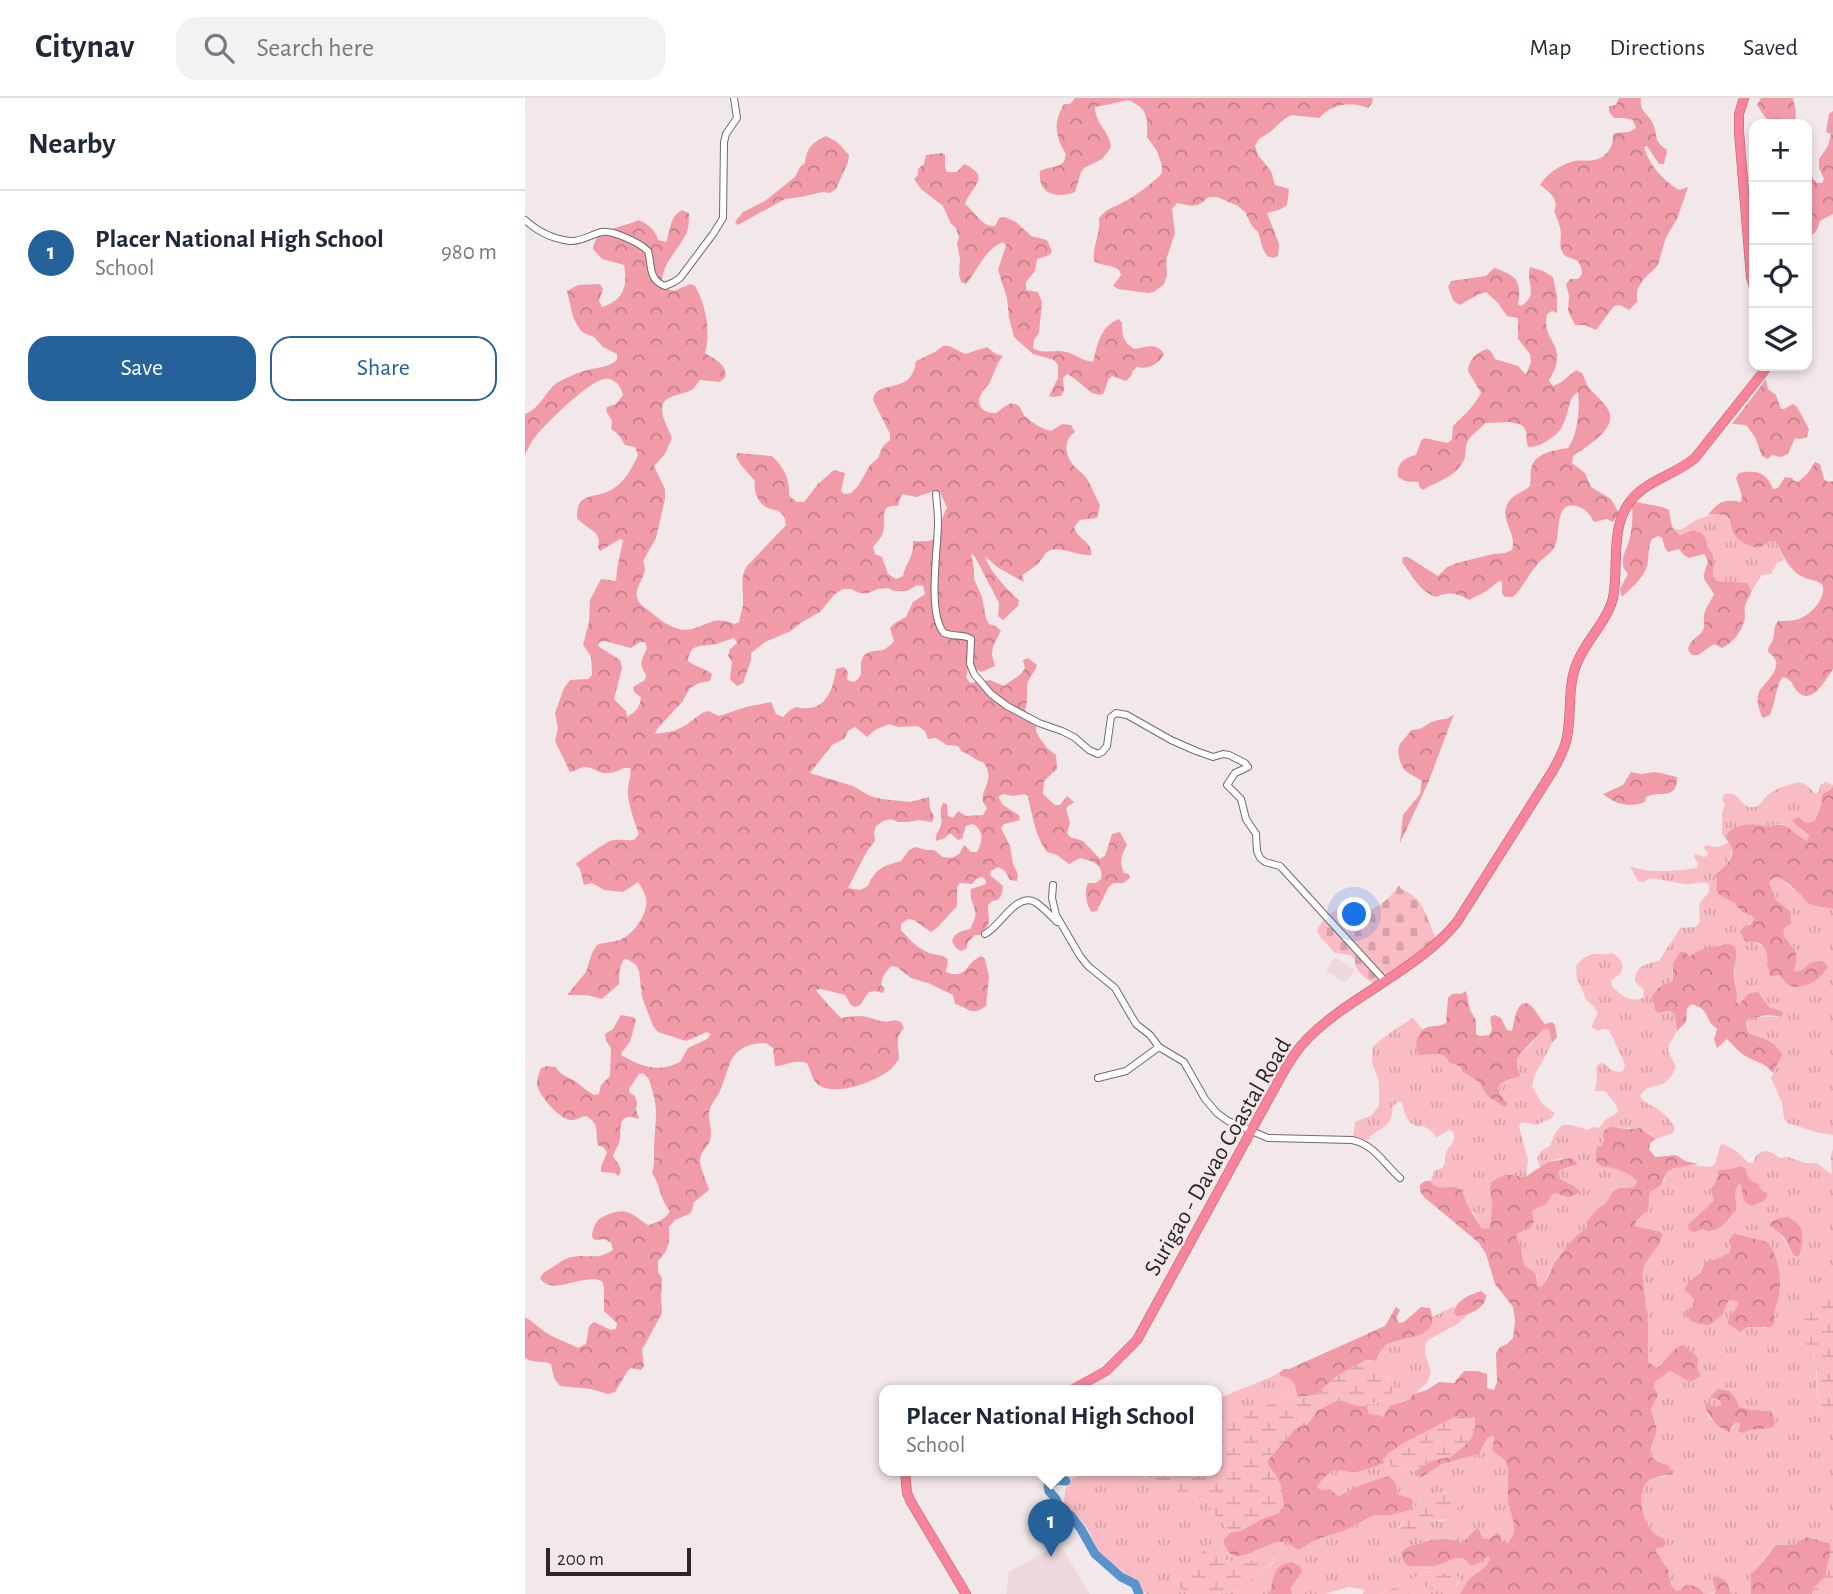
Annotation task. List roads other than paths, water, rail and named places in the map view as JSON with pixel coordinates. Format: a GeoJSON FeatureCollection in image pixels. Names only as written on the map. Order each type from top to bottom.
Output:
{"type":"FeatureCollection","features":[{"type":"Feature","properties":{"kind":"highway"},"geometry":{"type":"LineString","coordinates":[[1744,98],[1739,114],[1739,132],[1749,253]]}},
{"type":"Feature","properties":{"kind":"highway","name":"Surigao - Davao Coastal Road"},"geometry":{"type":"LineString","coordinates":[[1081,1385],[1106,1371],[1137,1340],[1217,1191],[1286,1069],[1306,1040],[1438,943],[1457,922],[1561,756],[1567,739],[1574,670],[1611,606],[1619,532],[1628,504],[1646,486],[1695,458],[1764,371]]}},
{"type":"Feature","properties":{"kind":"highway"},"geometry":{"type":"LineString","coordinates":[[905,1476],[911,1502],[966,1594]]}},
{"type":"Feature","properties":{"kind":"street"},"geometry":{"type":"LineString","coordinates":[[525,220],[541,232],[572,241],[605,231],[613,233],[644,247],[649,256],[652,276],[657,283],[665,286],[674,282],[684,273],[723,218],[724,142],[737,118],[734,98]]}},
{"type":"Feature","properties":{"kind":"street"},"geometry":{"type":"LineString","coordinates":[[936,494],[938,521],[935,593],[938,622],[944,633],[971,639],[971,669],[992,694],[1016,711],[1075,737],[1095,753],[1101,752],[1107,746],[1111,717],[1120,713],[1202,754],[1213,757],[1229,755],[1245,763],[1248,767],[1235,773],[1227,785],[1241,799],[1246,819],[1256,834],[1260,858],[1280,866],[1385,981]]}},
{"type":"Feature","properties":{"kind":"street"},"geometry":{"type":"LineString","coordinates":[[1053,886],[1053,904],[1061,925],[1084,961],[1115,988],[1134,1022],[1150,1035],[1159,1047],[1184,1062],[1202,1094],[1224,1119],[1262,1136],[1277,1139],[1360,1141],[1371,1148],[1400,1178]]}},
{"type":"Feature","properties":{"kind":"street"},"geometry":{"type":"LineString","coordinates":[[985,934],[997,926],[1019,903],[1028,900],[1035,902],[1061,925]]}},
{"type":"Feature","properties":{"kind":"street"},"geometry":{"type":"LineString","coordinates":[[1098,1078],[1126,1072],[1159,1047]]}},
{"type":"Feature","properties":{"kind":"waterway"},"geometry":{"type":"LineString","coordinates":[[1066,1481],[1057,1480],[1048,1486],[1049,1491],[1060,1508],[1071,1516],[1081,1529],[1095,1554],[1121,1577],[1135,1584],[1139,1594]]}},
{"type":"Feature","properties":{"kind":"place","name":"Placer National High School"},"geometry":{"type":"Point","coordinates":[1051,1557]}}]}
